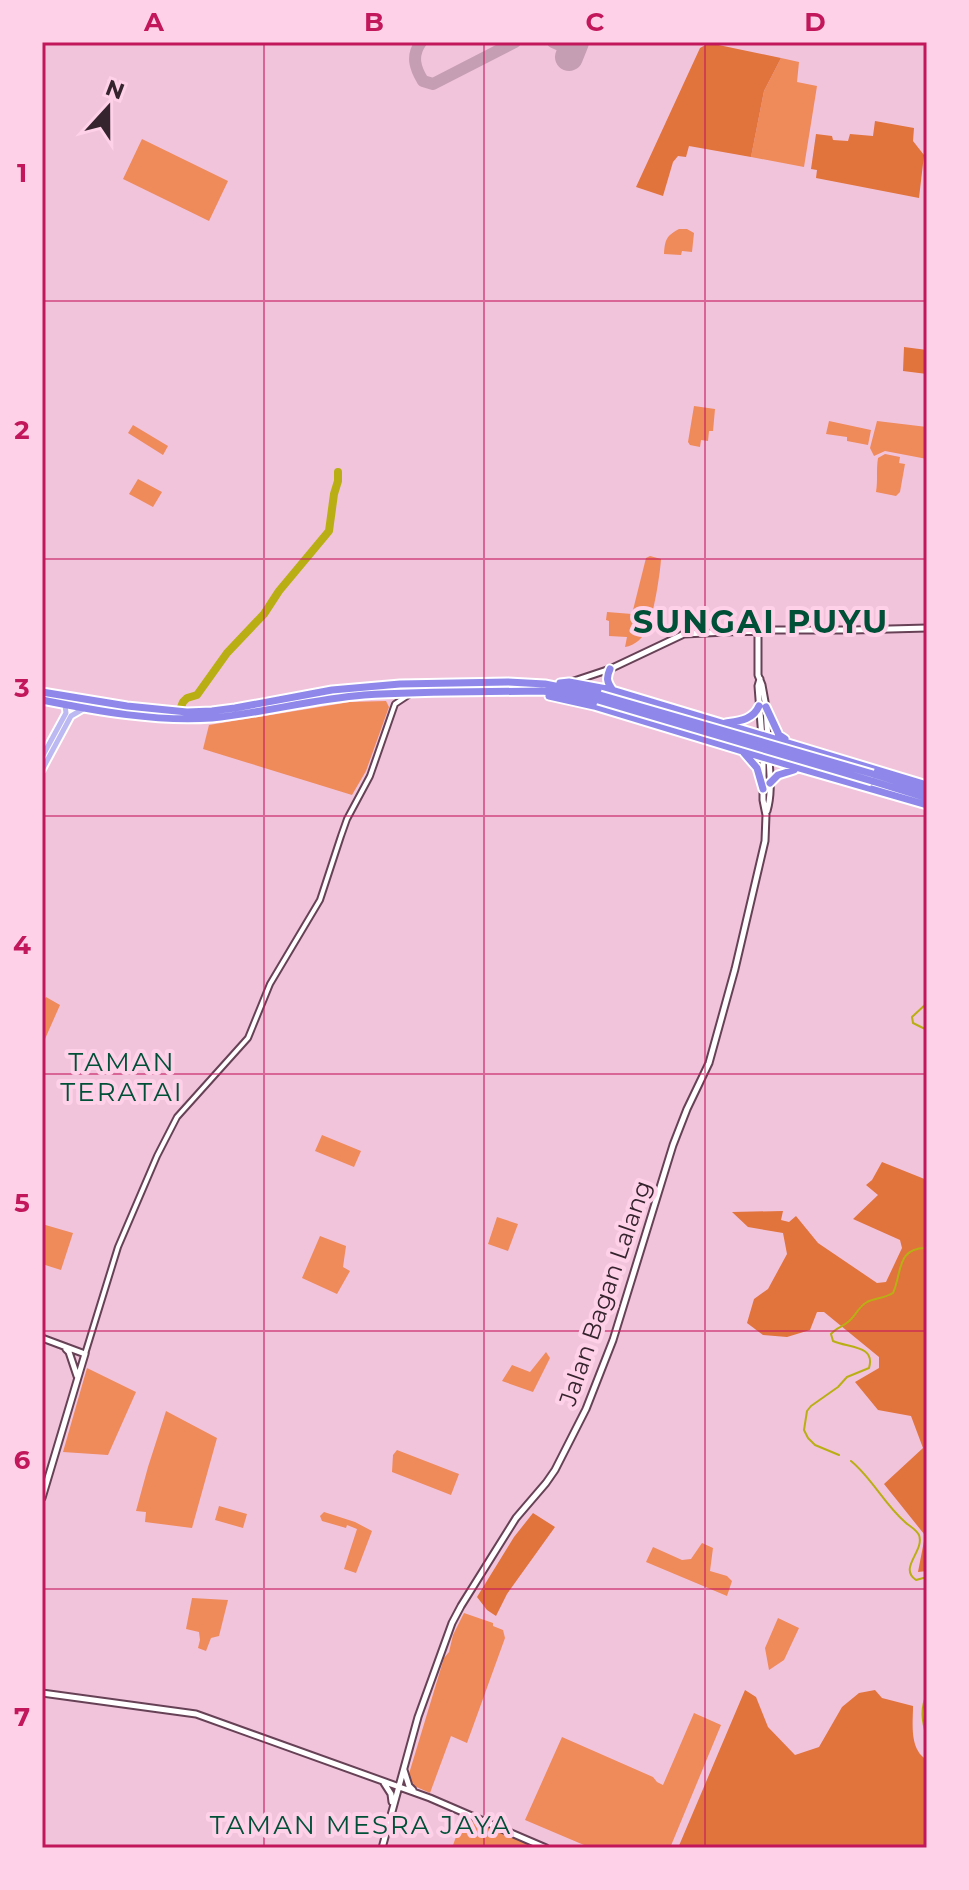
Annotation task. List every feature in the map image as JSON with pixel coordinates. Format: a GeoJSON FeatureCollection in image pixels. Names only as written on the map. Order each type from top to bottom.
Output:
{"type":"FeatureCollection","features":[{"type":"Feature","properties":{"kind":"highway"},"geometry":{"type":"LineString","coordinates":[[610,669],[607,677],[612,690]]}},
{"type":"Feature","properties":{"kind":"highway"},"geometry":{"type":"LineString","coordinates":[[42,692],[187,712],[235,708],[372,686],[508,682],[550,685],[872,777],[927,798]]}},
{"type":"Feature","properties":{"kind":"highway"},"geometry":{"type":"LineString","coordinates":[[550,685],[569,682],[612,690],[927,788]]}},
{"type":"Feature","properties":{"kind":"highway"},"geometry":{"type":"LineString","coordinates":[[42,700],[171,718],[208,718],[333,699],[390,694],[523,691],[599,697]]}},
{"type":"Feature","properties":{"kind":"highway"},"geometry":{"type":"LineString","coordinates":[[523,691],[594,706],[927,805]]}},
{"type":"Feature","properties":{"kind":"highway"},"geometry":{"type":"LineString","coordinates":[[724,723],[742,721],[763,706],[779,735],[798,746]]}},
{"type":"Feature","properties":{"kind":"highway"},"geometry":{"type":"LineString","coordinates":[[737,749],[746,740],[738,727]]}},
{"type":"Feature","properties":{"kind":"highway"},"geometry":{"type":"LineString","coordinates":[[792,766],[786,761],[786,752],[798,746]]}},
{"type":"Feature","properties":{"kind":"highway"},"geometry":{"type":"LineString","coordinates":[[737,749],[753,761],[763,789]]}},
{"type":"Feature","properties":{"kind":"highway"},"geometry":{"type":"LineString","coordinates":[[770,783],[786,771],[804,770]]}},
{"type":"Feature","properties":{"kind":"highway"},"geometry":{"type":"LineString","coordinates":[[872,777],[927,788]]}},
{"type":"Feature","properties":{"kind":"main road"},"geometry":{"type":"LineString","coordinates":[[569,682],[610,669],[684,634],[927,628]]}},
{"type":"Feature","properties":{"kind":"main road"},"geometry":{"type":"LineString","coordinates":[[757,648],[767,630]]}},
{"type":"Feature","properties":{"kind":"main road"},"geometry":{"type":"LineString","coordinates":[[746,631],[757,648]]}},
{"type":"Feature","properties":{"kind":"main road","name":"Jalan Bagan Lalang"},"geometry":{"type":"LineString","coordinates":[[382,1848],[429,1686],[458,1611],[519,1514],[555,1470],[582,1417],[627,1298],[673,1145],[713,1049],[765,841],[770,783],[758,631]]}},
{"type":"Feature","properties":{"kind":"main road"},"geometry":{"type":"LineString","coordinates":[[42,757],[66,713],[65,704]]}},
{"type":"Feature","properties":{"kind":"main road"},"geometry":{"type":"LineString","coordinates":[[42,770],[71,716],[87,708]]}},
{"type":"Feature","properties":{"kind":"main road","name":"Jalan Bagan Lalang"},"geometry":{"type":"LineString","coordinates":[[766,759],[763,789],[766,812]]}},
{"type":"Feature","properties":{"kind":"main road"},"geometry":{"type":"LineString","coordinates":[[42,1338],[85,1354],[42,1498]]}},
{"type":"Feature","properties":{"kind":"main road"},"geometry":{"type":"LineString","coordinates":[[62,1346],[69,1352],[77,1381]]}},
{"type":"Feature","properties":{"kind":"main road"},"geometry":{"type":"LineString","coordinates":[[42,1693],[196,1714],[418,1794],[546,1848]]}},
{"type":"Feature","properties":{"kind":"main road"},"geometry":{"type":"LineString","coordinates":[[404,1769],[409,1786],[418,1794]]}},
{"type":"Feature","properties":{"kind":"main road"},"geometry":{"type":"LineString","coordinates":[[383,1782],[391,1794],[392,1813]]}},
{"type":"Feature","properties":{"kind":"street"},"geometry":{"type":"LineString","coordinates":[[395,704],[413,693]]}},
{"type":"Feature","properties":{"kind":"street"},"geometry":{"type":"LineString","coordinates":[[85,1354],[118,1247],[177,1117],[240,1048],[254,1027],[270,984],[320,900],[347,819],[370,776],[395,704],[390,694]]}},
{"type":"Feature","properties":{"kind":"shaded area"},"geometry":{"type":"Polygon","coordinates":[[[709,43],[781,58],[764,91],[751,157],[689,146],[686,157],[678,156],[673,162],[663,196],[636,187],[700,48],[709,43]]]}},
{"type":"Feature","properties":{"kind":"shaded area"},"geometry":{"type":"Polygon","coordinates":[[[781,58],[799,62],[797,82],[817,86],[804,167],[751,157],[764,91],[781,58]]]}},
{"type":"Feature","properties":{"kind":"shaded area"},"geometry":{"type":"Polygon","coordinates":[[[875,121],[914,128],[913,141],[924,155],[919,198],[816,178],[817,170],[811,169],[816,134],[848,141],[850,134],[873,136],[875,121]]]}},
{"type":"Feature","properties":{"kind":"shaded area"},"geometry":{"type":"Polygon","coordinates":[[[142,139],[228,181],[209,221],[123,179],[142,139]]]}},
{"type":"Feature","properties":{"kind":"shaded area"},"geometry":{"type":"Polygon","coordinates":[[[679,229],[694,233],[692,252],[664,254],[667,239],[679,229]]]}},
{"type":"Feature","properties":{"kind":"shaded area"},"geometry":{"type":"Polygon","coordinates":[[[904,347],[927,350],[927,374],[903,371],[904,347]]]}},
{"type":"Feature","properties":{"kind":"shaded area"},"geometry":{"type":"Polygon","coordinates":[[[694,406],[715,409],[713,431],[709,431],[708,441],[701,440],[700,447],[688,442],[694,406]]]}},
{"type":"Feature","properties":{"kind":"shaded area"},"geometry":{"type":"Polygon","coordinates":[[[829,421],[871,430],[868,445],[847,441],[847,437],[826,434],[829,421]]]}},
{"type":"Feature","properties":{"kind":"shaded area"},"geometry":{"type":"Polygon","coordinates":[[[877,421],[927,427],[927,459],[885,451],[874,456],[870,448],[877,421]]]}},
{"type":"Feature","properties":{"kind":"shaded area"},"geometry":{"type":"Polygon","coordinates":[[[133,425],[168,446],[163,455],[128,433],[133,425]]]}},
{"type":"Feature","properties":{"kind":"shaded area"},"geometry":{"type":"Polygon","coordinates":[[[885,454],[900,457],[899,463],[905,464],[900,492],[896,496],[876,492],[878,458],[885,454]]]}},
{"type":"Feature","properties":{"kind":"shaded area"},"geometry":{"type":"Polygon","coordinates":[[[138,479],[162,492],[153,507],[129,494],[138,479]]]}},
{"type":"Feature","properties":{"kind":"shaded area"},"geometry":{"type":"Polygon","coordinates":[[[646,558],[661,559],[650,620],[642,637],[625,647],[627,637],[609,636],[607,612],[632,614],[646,558]]]}},
{"type":"Feature","properties":{"kind":"shaded area"},"geometry":{"type":"Polygon","coordinates":[[[386,701],[389,707],[366,771],[352,795],[203,749],[209,725],[350,702],[386,701]]]}},
{"type":"Feature","properties":{"kind":"shaded area"},"geometry":{"type":"Polygon","coordinates":[[[46,997],[60,1005],[45,1039],[42,1038],[42,1004],[46,997]]]}},
{"type":"Feature","properties":{"kind":"shaded area"},"geometry":{"type":"Polygon","coordinates":[[[322,1135],[361,1151],[354,1167],[315,1151],[322,1135]]]}},
{"type":"Feature","properties":{"kind":"shaded area"},"geometry":{"type":"Polygon","coordinates":[[[882,1162],[927,1180],[927,1571],[918,1572],[924,1534],[884,1484],[923,1448],[911,1416],[878,1410],[855,1382],[879,1368],[879,1357],[824,1312],[817,1312],[810,1330],[787,1337],[763,1335],[747,1323],[754,1299],[768,1289],[787,1254],[783,1233],[748,1227],[732,1212],[783,1211],[781,1220],[789,1222],[796,1216],[818,1243],[877,1283],[886,1282],[902,1248],[900,1240],[853,1219],[878,1195],[866,1185],[882,1162]]]}},
{"type":"Feature","properties":{"kind":"shaded area"},"geometry":{"type":"Polygon","coordinates":[[[497,1217],[518,1224],[508,1251],[488,1244],[497,1217]]]}},
{"type":"Feature","properties":{"kind":"shaded area"},"geometry":{"type":"Polygon","coordinates":[[[42,1224],[73,1233],[61,1270],[42,1264],[42,1224]]]}},
{"type":"Feature","properties":{"kind":"shaded area"},"geometry":{"type":"Polygon","coordinates":[[[320,1236],[346,1246],[343,1267],[350,1271],[337,1294],[302,1278],[320,1236]]]}},
{"type":"Feature","properties":{"kind":"shaded area"},"geometry":{"type":"Polygon","coordinates":[[[546,1352],[550,1358],[533,1392],[502,1381],[512,1365],[530,1372],[546,1352]]]}},
{"type":"Feature","properties":{"kind":"shaded area"},"geometry":{"type":"Polygon","coordinates":[[[87,1368],[136,1392],[108,1455],[63,1452],[87,1368]]]}},
{"type":"Feature","properties":{"kind":"shaded area"},"geometry":{"type":"Polygon","coordinates":[[[166,1411],[217,1438],[192,1528],[145,1522],[146,1512],[136,1511],[166,1411]]]}},
{"type":"Feature","properties":{"kind":"shaded area"},"geometry":{"type":"Polygon","coordinates":[[[397,1450],[459,1474],[451,1495],[392,1472],[393,1455],[397,1450]]]}},
{"type":"Feature","properties":{"kind":"shaded area"},"geometry":{"type":"Polygon","coordinates":[[[219,1506],[247,1514],[243,1528],[215,1520],[219,1506]]]}},
{"type":"Feature","properties":{"kind":"shaded area"},"geometry":{"type":"Polygon","coordinates":[[[324,1512],[372,1531],[356,1573],[344,1569],[357,1529],[322,1521],[320,1516],[324,1512]]]}},
{"type":"Feature","properties":{"kind":"shaded area"},"geometry":{"type":"Polygon","coordinates":[[[533,1513],[555,1527],[507,1594],[496,1616],[477,1597],[514,1537],[533,1513]]]}},
{"type":"Feature","properties":{"kind":"shaded area"},"geometry":{"type":"Polygon","coordinates":[[[702,1543],[713,1548],[710,1571],[727,1576],[732,1581],[727,1596],[646,1562],[653,1547],[682,1560],[691,1559],[702,1543]]]}},
{"type":"Feature","properties":{"kind":"shaded area"},"geometry":{"type":"Polygon","coordinates":[[[192,1598],[228,1600],[219,1636],[211,1638],[206,1651],[198,1648],[199,1632],[186,1629],[192,1598]]]}},
{"type":"Feature","properties":{"kind":"shaded area"},"geometry":{"type":"Polygon","coordinates":[[[464,1613],[493,1623],[493,1626],[503,1630],[505,1638],[467,1743],[451,1736],[430,1793],[412,1785],[408,1777],[444,1658],[464,1613]]]}},
{"type":"Feature","properties":{"kind":"shaded area"},"geometry":{"type":"Polygon","coordinates":[[[778,1618],[799,1628],[784,1660],[769,1670],[765,1648],[778,1618]]]}},
{"type":"Feature","properties":{"kind":"shaded area"},"geometry":{"type":"Polygon","coordinates":[[[745,1690],[756,1697],[768,1727],[795,1755],[819,1747],[842,1707],[859,1693],[875,1690],[882,1698],[913,1706],[915,1743],[927,1760],[927,1848],[678,1848],[745,1690]]]}},
{"type":"Feature","properties":{"kind":"shaded area"},"geometry":{"type":"Polygon","coordinates":[[[694,1713],[721,1725],[670,1848],[591,1848],[525,1820],[562,1737],[653,1777],[663,1785],[694,1713]]]}},
{"type":"Feature","properties":{"kind":"shaded area"},"geometry":{"type":"Polygon","coordinates":[[[463,1817],[535,1847],[535,1848],[452,1848],[463,1817]]]}},
{"type":"Feature","properties":{"kind":"waterway"},"geometry":{"type":"LineString","coordinates":[[181,707],[187,698],[197,695],[227,653],[264,614],[329,531],[338,472]]}},
{"type":"Feature","properties":{"kind":"waterway"},"geometry":{"type":"LineString","coordinates":[[927,975],[927,982]]}},
{"type":"Feature","properties":{"kind":"waterway"},"geometry":{"type":"LineString","coordinates":[[927,1003],[912,1017],[913,1023],[927,1030]]}},
{"type":"Feature","properties":{"kind":"waterway"},"geometry":{"type":"LineString","coordinates":[[839,1455],[815,1445],[808,1438],[804,1430],[807,1411],[847,1377],[869,1368],[870,1361],[865,1351],[833,1341],[831,1334],[851,1320],[867,1302],[893,1293],[905,1257],[917,1249],[927,1248]]}},
{"type":"Feature","properties":{"kind":"waterway"},"geometry":{"type":"LineString","coordinates":[[851,1461],[918,1533],[920,1541],[911,1565],[911,1575],[916,1580],[927,1577]]}},
{"type":"Feature","properties":{"kind":"waterway"},"geometry":{"type":"LineString","coordinates":[[927,1694],[922,1715],[927,1737]]}},
{"type":"Feature","properties":{"kind":"taxiway"},"geometry":{"type":"LineString","coordinates":[[421,42],[416,52],[416,67],[423,81],[433,84],[515,42]]}},
{"type":"Feature","properties":{"kind":"taxiway"},"geometry":{"type":"LineString","coordinates":[[553,42],[571,50]]}},
{"type":"Feature","properties":{"kind":"runway"},"geometry":{"type":"LineString","coordinates":[[569,57],[575,42]]}},
{"type":"Feature","properties":{"kind":"district","name":"SUNGAI PUYU"},"geometry":{"type":"Point","coordinates":[761,621]}},
{"type":"Feature","properties":{"kind":"district","name":"TAMAN TERATAI"},"geometry":{"type":"Point","coordinates":[122,1077]}},
{"type":"Feature","properties":{"kind":"district","name":"TAMAN MESRA JAYA"},"geometry":{"type":"Point","coordinates":[361,1825]}}]}
